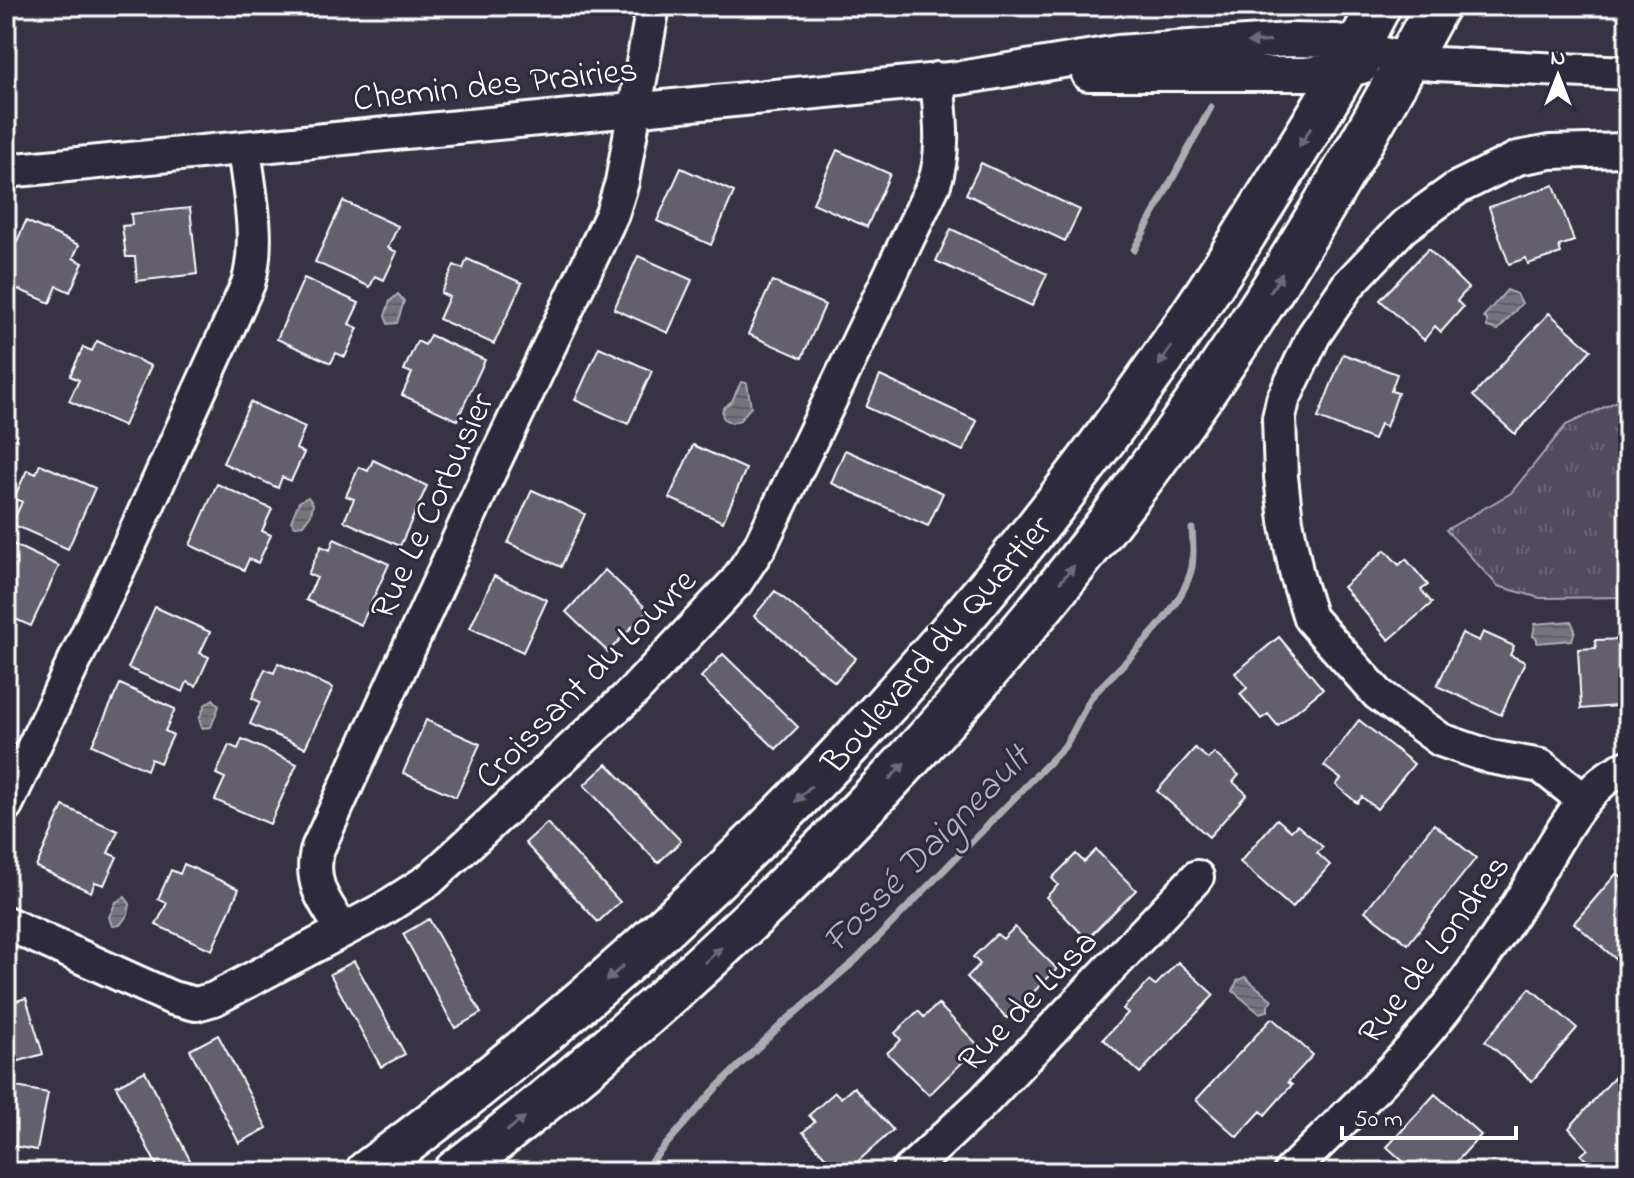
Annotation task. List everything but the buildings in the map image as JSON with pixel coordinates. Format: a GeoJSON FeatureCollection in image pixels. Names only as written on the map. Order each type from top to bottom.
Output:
{"type":"FeatureCollection","features":[{"type":"Feature","properties":{"kind":"main road","name":"Boulevard du Quartier"},"geometry":{"type":"LineString","coordinates":[[367,1172],[525,1050],[646,945],[762,835],[905,684],[1044,520],[1153,373],[1266,200],[1379,6]]}},
{"type":"Feature","properties":{"kind":"main road","name":"Boulevard du Quartier"},"geometry":{"type":"LineString","coordinates":[[455,1172],[600,1056],[744,926],[848,824],[984,674],[1107,523],[1228,357],[1321,211],[1437,6]]}},
{"type":"Feature","properties":{"kind":"street","name":"Rue Le Corbusier"},"geometry":{"type":"LineString","coordinates":[[343,930],[322,899],[315,882],[314,863],[318,848],[492,467],[612,214],[622,182],[653,6]]}},
{"type":"Feature","properties":{"kind":"street","name":"Chemin des Prairies"},"geometry":{"type":"LineString","coordinates":[[6,171],[993,74],[1306,74],[1350,58],[1499,69],[1628,73]]}},
{"type":"Feature","properties":{"kind":"street","name":"Croissant du Louvre"},"geometry":{"type":"LineString","coordinates":[[6,923],[157,991],[196,1004],[234,990],[417,888],[476,838],[633,692],[715,606],[750,563],[773,522],[934,184],[939,169],[941,142],[937,79]]}},
{"type":"Feature","properties":{"kind":"street"},"geometry":{"type":"LineString","coordinates":[[6,805],[125,555],[248,284],[254,241],[244,148]]}},
{"type":"Feature","properties":{"kind":"street"},"geometry":{"type":"LineString","coordinates":[[1584,800],[1541,766],[1491,757],[1441,740],[1378,694],[1310,618],[1297,576],[1286,521],[1279,418],[1292,379],[1322,322],[1348,285],[1403,227],[1457,188],[1518,158],[1550,152],[1628,150]]}},
{"type":"Feature","properties":{"kind":"street","name":"Rue de Londres"},"geometry":{"type":"LineString","coordinates":[[1290,1172],[1395,1066],[1459,989],[1507,924],[1584,800],[1601,781],[1628,767]]}},
{"type":"Feature","properties":{"kind":"street","name":"Rue de Lusa"},"geometry":{"type":"LineString","coordinates":[[908,1172],[983,1102],[1197,877]]}},
{"type":"Feature","properties":{"kind":"green space"},"geometry":{"type":"Polygon","coordinates":[[[1628,396],[1628,597],[1540,598],[1498,586],[1446,530],[1511,493],[1566,425],[1628,396]]]}},
{"type":"Feature","properties":{"kind":"shaded area"},"geometry":{"type":"Polygon","coordinates":[[[1507,290],[1516,294],[1522,303],[1498,330],[1487,327],[1487,320],[1483,317],[1507,290]]]}},
{"type":"Feature","properties":{"kind":"shaded area"},"geometry":{"type":"Polygon","coordinates":[[[398,294],[404,301],[397,323],[388,324],[385,316],[390,301],[398,294]]]}},
{"type":"Feature","properties":{"kind":"shaded area"},"geometry":{"type":"Polygon","coordinates":[[[741,382],[747,383],[751,407],[740,420],[732,423],[723,418],[723,408],[732,401],[741,382]]]}},
{"type":"Feature","properties":{"kind":"shaded area"},"geometry":{"type":"Polygon","coordinates":[[[308,497],[313,504],[311,514],[303,525],[295,526],[291,521],[299,502],[308,497]]]}},
{"type":"Feature","properties":{"kind":"shaded area"},"geometry":{"type":"Polygon","coordinates":[[[1571,621],[1575,630],[1572,640],[1537,643],[1533,636],[1535,624],[1571,621]]]}},
{"type":"Feature","properties":{"kind":"shaded area"},"geometry":{"type":"Polygon","coordinates":[[[213,699],[219,706],[211,727],[202,728],[199,719],[205,705],[213,699]]]}},
{"type":"Feature","properties":{"kind":"shaded area"},"geometry":{"type":"Polygon","coordinates":[[[125,897],[130,904],[128,914],[120,925],[112,926],[109,917],[116,902],[125,897]]]}},
{"type":"Feature","properties":{"kind":"shaded area"},"geometry":{"type":"Polygon","coordinates":[[[1245,977],[1272,1000],[1268,1011],[1259,1013],[1233,991],[1237,981],[1245,977]]]}},
{"type":"Feature","properties":{"kind":"waterway","name":"Fossé Daigneault"},"geometry":{"type":"LineString","coordinates":[[1134,250],[1211,107]]}},
{"type":"Feature","properties":{"kind":"waterway","name":"Fossé Daigneault"},"geometry":{"type":"LineString","coordinates":[[642,1172],[717,1087],[782,1024],[856,960],[1064,747],[1093,695],[1151,635],[1177,601],[1192,567],[1192,529]]}}]}
